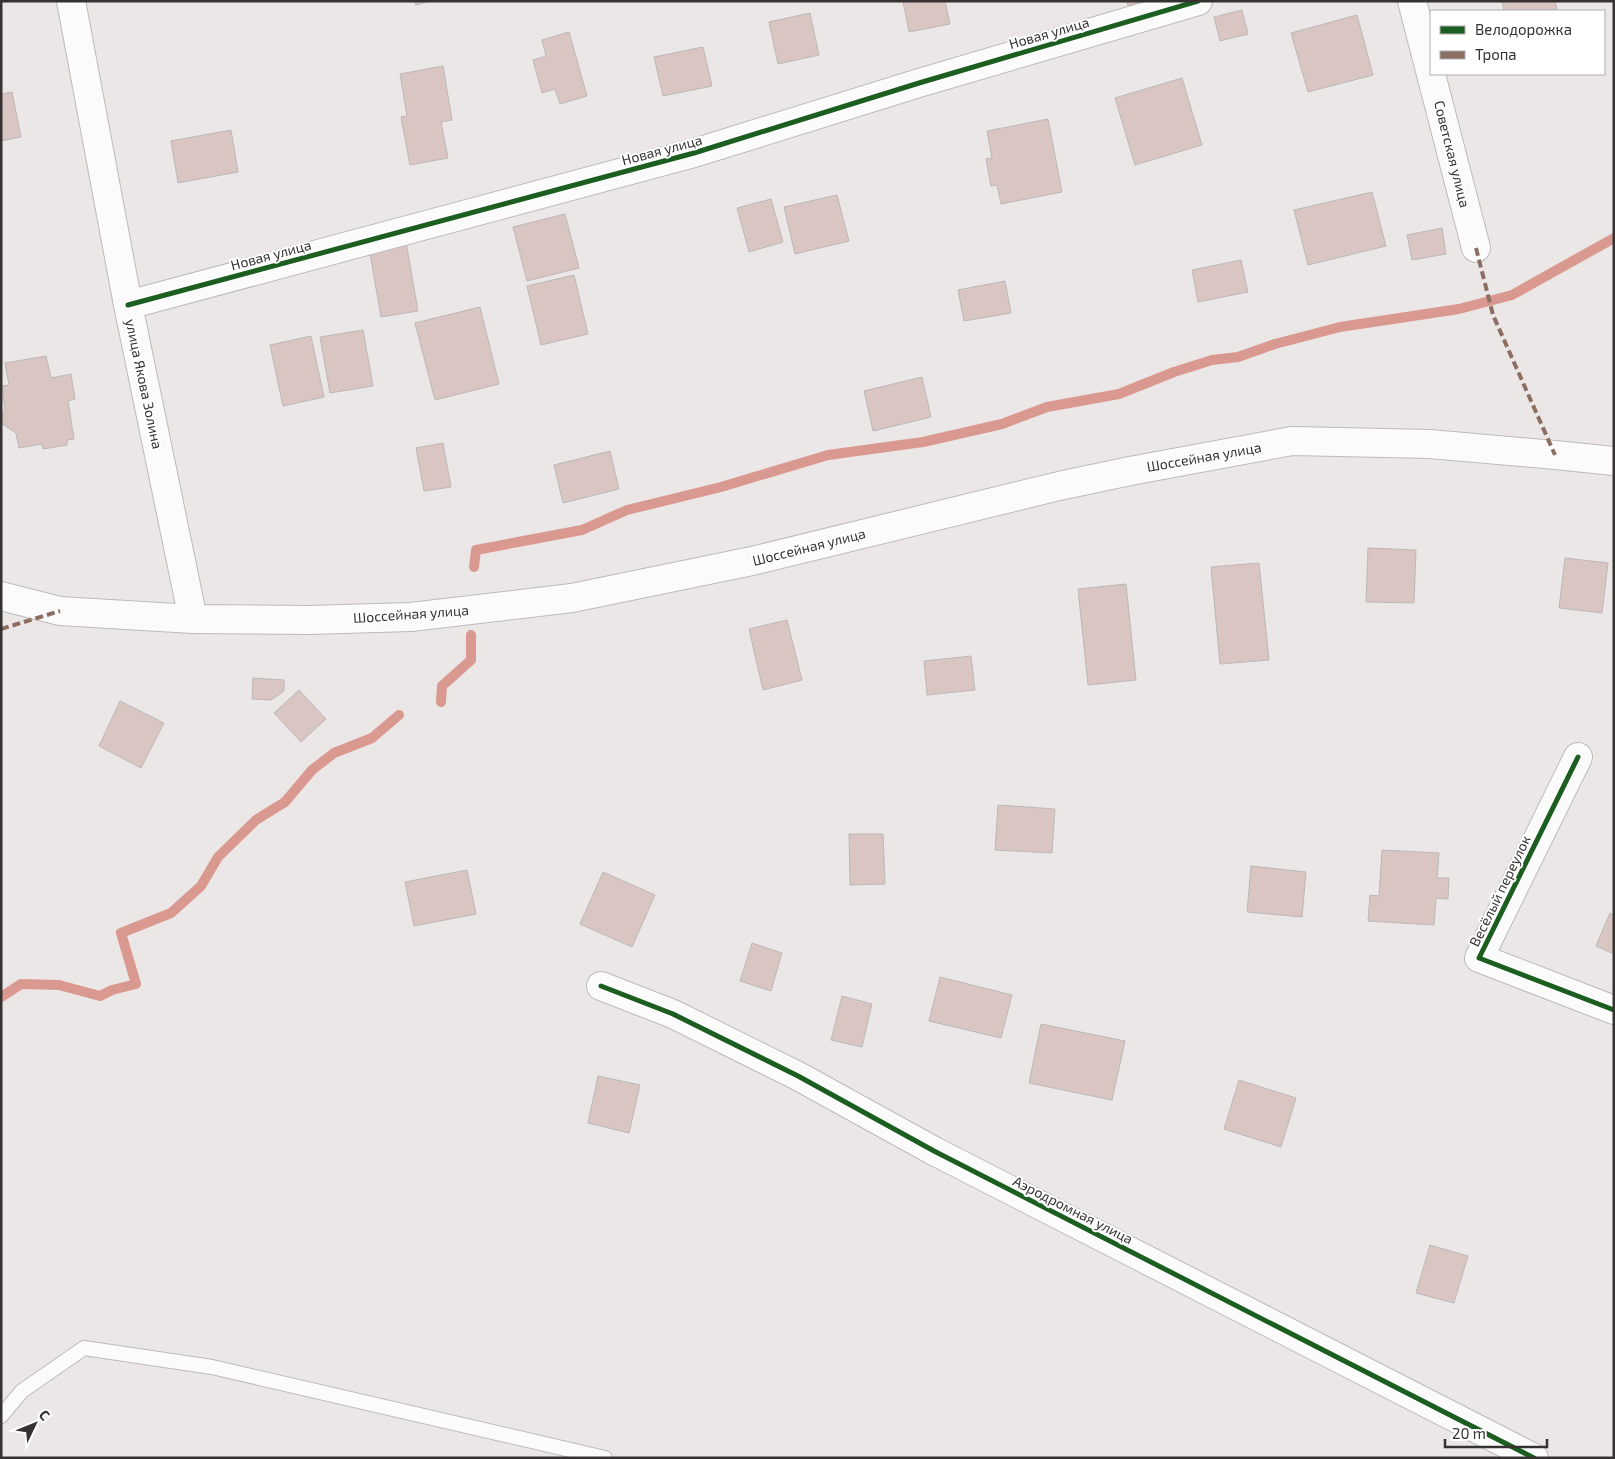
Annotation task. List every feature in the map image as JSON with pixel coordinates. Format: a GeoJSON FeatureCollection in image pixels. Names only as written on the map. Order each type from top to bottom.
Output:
{"type":"FeatureCollection","features":[{"type":"Feature","properties":{"kind":"street","name":"улица Якова Золина"},"geometry":{"type":"LineString","coordinates":[[71,1],[128,305],[193,619]]}},
{"type":"Feature","properties":{"kind":"street","name":"Новая улица"},"geometry":{"type":"LineString","coordinates":[[128,305],[694,153],[919,83],[1198,1]]}},
{"type":"Feature","properties":{"kind":"street","name":"Советская улица"},"geometry":{"type":"LineString","coordinates":[[1412,1],[1430,70]]}},
{"type":"Feature","properties":{"kind":"street","name":"Советская улица"},"geometry":{"type":"LineString","coordinates":[[1431,75],[1476,248]]}},
{"type":"Feature","properties":{"kind":"street","name":"Шоссейная улица"},"geometry":{"type":"LineString","coordinates":[[1,596],[60,611],[193,619],[309,620],[411,617],[572,598],[752,561],[1059,486],[1292,441],[1430,444],[1614,461]]}},
{"type":"Feature","properties":{"kind":"street","name":"Весёлый переулок"},"geometry":{"type":"LineString","coordinates":[[1578,757],[1479,958],[1614,1010]]}},
{"type":"Feature","properties":{"kind":"street","name":"Аэродромная улица"},"geometry":{"type":"LineString","coordinates":[[601,986],[673,1014],[798,1076],[934,1151],[1534,1458]]}},
{"type":"Feature","properties":{"kind":"lane"},"geometry":{"type":"LineString","coordinates":[[1,1416],[22,1391],[84,1348],[212,1367],[605,1458]]}},
{"type":"Feature","properties":{"kind":"building"},"geometry":{"type":"Polygon","coordinates":[[[415,1],[430,1],[416,5],[415,1]]]}},
{"type":"Feature","properties":{"kind":"building"},"geometry":{"type":"Polygon","coordinates":[[[903,1],[945,1],[950,24],[909,32],[903,1]]]}},
{"type":"Feature","properties":{"kind":"building"},"geometry":{"type":"Polygon","coordinates":[[[1127,1],[1145,1],[1128,6],[1127,1]]]}},
{"type":"Feature","properties":{"kind":"building"},"geometry":{"type":"Polygon","coordinates":[[[1502,1],[1555,1],[1557,9],[1552,10],[1504,10],[1502,1]]]}},
{"type":"Feature","properties":{"kind":"building"},"geometry":{"type":"Polygon","coordinates":[[[1242,10],[1248,34],[1220,41],[1214,17],[1242,10]]]}},
{"type":"Feature","properties":{"kind":"building"},"geometry":{"type":"Polygon","coordinates":[[[810,13],[819,55],[778,64],[769,22],[810,13]]]}},
{"type":"Feature","properties":{"kind":"building"},"geometry":{"type":"Polygon","coordinates":[[[1357,15],[1373,75],[1308,92],[1291,33],[1357,15]]]}},
{"type":"Feature","properties":{"kind":"building"},"geometry":{"type":"Polygon","coordinates":[[[569,32],[587,96],[560,104],[555,89],[542,93],[533,60],[546,56],[542,40],[569,32]]]}},
{"type":"Feature","properties":{"kind":"building"},"geometry":{"type":"Polygon","coordinates":[[[703,47],[712,86],[663,96],[654,57],[703,47]]]}},
{"type":"Feature","properties":{"kind":"building"},"geometry":{"type":"Polygon","coordinates":[[[443,66],[452,120],[441,122],[448,158],[410,165],[401,117],[407,116],[400,74],[443,66]]]}},
{"type":"Feature","properties":{"kind":"building"},"geometry":{"type":"Polygon","coordinates":[[[1182,78],[1202,145],[1135,165],[1115,98],[1182,78]]]}},
{"type":"Feature","properties":{"kind":"building"},"geometry":{"type":"Polygon","coordinates":[[[12,92],[21,137],[1,141],[1,94],[12,92]]]}},
{"type":"Feature","properties":{"kind":"building"},"geometry":{"type":"Polygon","coordinates":[[[1048,119],[1062,192],[1001,204],[997,185],[991,186],[986,159],[992,158],[987,131],[1048,119]]]}},
{"type":"Feature","properties":{"kind":"building"},"geometry":{"type":"Polygon","coordinates":[[[231,130],[238,172],[178,183],[171,141],[231,130]]]}},
{"type":"Feature","properties":{"kind":"building"},"geometry":{"type":"Polygon","coordinates":[[[1372,192],[1386,246],[1308,265],[1294,210],[1372,192]]]}},
{"type":"Feature","properties":{"kind":"building"},"geometry":{"type":"Polygon","coordinates":[[[837,195],[849,241],[795,254],[784,207],[837,195]]]}},
{"type":"Feature","properties":{"kind":"building"},"geometry":{"type":"Polygon","coordinates":[[[771,199],[783,242],[749,252],[737,208],[771,199]]]}},
{"type":"Feature","properties":{"kind":"building"},"geometry":{"type":"Polygon","coordinates":[[[565,214],[579,268],[527,281],[513,227],[565,214]]]}},
{"type":"Feature","properties":{"kind":"building"},"geometry":{"type":"Polygon","coordinates":[[[1442,228],[1446,254],[1412,260],[1407,235],[1442,228]]]}},
{"type":"Feature","properties":{"kind":"building"},"geometry":{"type":"Polygon","coordinates":[[[406,242],[418,311],[381,317],[369,248],[406,242]]]}},
{"type":"Feature","properties":{"kind":"building"},"geometry":{"type":"Polygon","coordinates":[[[1241,260],[1248,292],[1198,302],[1192,270],[1241,260]]]}},
{"type":"Feature","properties":{"kind":"building"},"geometry":{"type":"Polygon","coordinates":[[[574,275],[588,334],[541,345],[527,286],[574,275]]]}},
{"type":"Feature","properties":{"kind":"building"},"geometry":{"type":"Polygon","coordinates":[[[1005,281],[1011,313],[964,321],[958,290],[1005,281]]]}},
{"type":"Feature","properties":{"kind":"building"},"geometry":{"type":"Polygon","coordinates":[[[480,307],[499,384],[435,400],[415,323],[480,307]]]}},
{"type":"Feature","properties":{"kind":"building"},"geometry":{"type":"Polygon","coordinates":[[[363,330],[373,386],[330,393],[320,337],[363,330]]]}},
{"type":"Feature","properties":{"kind":"building"},"geometry":{"type":"Polygon","coordinates":[[[311,336],[324,397],[283,406],[270,345],[311,336]]]}},
{"type":"Feature","properties":{"kind":"building"},"geometry":{"type":"Polygon","coordinates":[[[46,356],[51,378],[71,374],[75,399],[68,401],[74,439],[67,440],[67,445],[43,449],[42,444],[19,448],[16,433],[1,423],[1,416],[5,410],[2,386],[9,385],[5,363],[46,356]]]}},
{"type":"Feature","properties":{"kind":"building"},"geometry":{"type":"Polygon","coordinates":[[[922,377],[931,417],[873,431],[864,391],[922,377]]]}},
{"type":"Feature","properties":{"kind":"building"},"geometry":{"type":"Polygon","coordinates":[[[443,443],[451,487],[424,491],[416,448],[443,443]]]}},
{"type":"Feature","properties":{"kind":"building"},"geometry":{"type":"Polygon","coordinates":[[[610,451],[619,489],[563,503],[554,465],[610,451]]]}},
{"type":"Feature","properties":{"kind":"building"},"geometry":{"type":"Polygon","coordinates":[[[1368,548],[1416,550],[1414,603],[1366,602],[1368,548]]]}},
{"type":"Feature","properties":{"kind":"building"},"geometry":{"type":"Polygon","coordinates":[[[1565,558],[1608,563],[1602,613],[1559,608],[1565,558]]]}},
{"type":"Feature","properties":{"kind":"building"},"geometry":{"type":"Polygon","coordinates":[[[1259,563],[1269,660],[1220,664],[1211,567],[1259,563]]]}},
{"type":"Feature","properties":{"kind":"building"},"geometry":{"type":"Polygon","coordinates":[[[1126,584],[1136,680],[1088,685],[1078,589],[1126,584]]]}},
{"type":"Feature","properties":{"kind":"building"},"geometry":{"type":"Polygon","coordinates":[[[787,620],[802,680],[763,690],[749,629],[787,620]]]}},
{"type":"Feature","properties":{"kind":"building"},"geometry":{"type":"Polygon","coordinates":[[[971,656],[975,690],[927,695],[924,661],[971,656]]]}},
{"type":"Feature","properties":{"kind":"building"},"geometry":{"type":"Polygon","coordinates":[[[253,678],[284,680],[284,691],[271,700],[252,699],[253,678]]]}},
{"type":"Feature","properties":{"kind":"building"},"geometry":{"type":"Polygon","coordinates":[[[299,690],[326,719],[301,742],[274,713],[299,690]]]}},
{"type":"Feature","properties":{"kind":"building"},"geometry":{"type":"Polygon","coordinates":[[[120,701],[164,723],[141,768],[99,746],[120,701]]]}},
{"type":"Feature","properties":{"kind":"building"},"geometry":{"type":"Polygon","coordinates":[[[998,805],[1055,809],[1052,853],[995,850],[998,805]]]}},
{"type":"Feature","properties":{"kind":"building"},"geometry":{"type":"Polygon","coordinates":[[[849,834],[883,834],[885,884],[850,885],[849,834]]]}},
{"type":"Feature","properties":{"kind":"building"},"geometry":{"type":"Polygon","coordinates":[[[1382,850],[1439,853],[1437,878],[1449,878],[1448,899],[1436,898],[1434,925],[1368,921],[1370,895],[1379,896],[1382,850]]]}},
{"type":"Feature","properties":{"kind":"building"},"geometry":{"type":"Polygon","coordinates":[[[1251,866],[1306,872],[1302,917],[1247,912],[1251,866]]]}},
{"type":"Feature","properties":{"kind":"building"},"geometry":{"type":"Polygon","coordinates":[[[467,870],[476,914],[414,926],[405,882],[467,870]]]}},
{"type":"Feature","properties":{"kind":"building"},"geometry":{"type":"Polygon","coordinates":[[[603,872],[655,895],[632,947],[580,924],[603,872]]]}},
{"type":"Feature","properties":{"kind":"building"},"geometry":{"type":"Polygon","coordinates":[[[1610,913],[1614,915],[1614,954],[1596,946],[1610,913]]]}},
{"type":"Feature","properties":{"kind":"building"},"geometry":{"type":"Polygon","coordinates":[[[752,943],[782,953],[771,991],[740,981],[752,943]]]}},
{"type":"Feature","properties":{"kind":"building"},"geometry":{"type":"Polygon","coordinates":[[[940,977],[1012,995],[1001,1038],[929,1021],[940,977]]]}},
{"type":"Feature","properties":{"kind":"building"},"geometry":{"type":"Polygon","coordinates":[[[842,996],[872,1004],[862,1047],[831,1040],[842,996]]]}},
{"type":"Feature","properties":{"kind":"building"},"geometry":{"type":"Polygon","coordinates":[[[1041,1024],[1125,1041],[1112,1100],[1029,1083],[1041,1024]]]}},
{"type":"Feature","properties":{"kind":"building"},"geometry":{"type":"Polygon","coordinates":[[[598,1076],[640,1085],[629,1133],[588,1123],[598,1076]]]}},
{"type":"Feature","properties":{"kind":"building"},"geometry":{"type":"Polygon","coordinates":[[[1239,1080],[1296,1098],[1281,1147],[1224,1129],[1239,1080]]]}},
{"type":"Feature","properties":{"kind":"building"},"geometry":{"type":"Polygon","coordinates":[[[1430,1245],[1468,1256],[1454,1303],[1416,1293],[1430,1245]]]}},
{"type":"Feature","properties":{"kind":"waterway"},"geometry":{"type":"LineString","coordinates":[[474,567],[476,550],[582,530],[627,510],[721,487],[828,455],[923,442],[1002,424],[1047,407],[1119,394],[1174,372],[1212,360],[1238,357],[1275,344],[1340,327],[1459,309],[1512,295],[1614,238]]}},
{"type":"Feature","properties":{"kind":"waterway"},"geometry":{"type":"LineString","coordinates":[[441,702],[442,686],[471,660],[471,635]]}},
{"type":"Feature","properties":{"kind":"waterway"},"geometry":{"type":"LineString","coordinates":[[1,997],[21,984],[59,985],[100,996],[112,990],[136,984],[121,933],[171,913],[201,886],[218,857],[256,820],[285,802],[312,770],[334,753],[372,738],[399,715]]}},
{"type":"Feature","properties":{"kind":"marked path"},"geometry":{"type":"LineString","coordinates":[[1476,248],[1493,315],[1555,455]]}},
{"type":"Feature","properties":{"kind":"marked path"},"geometry":{"type":"LineString","coordinates":[[1,629],[60,611]]}},
{"type":"Feature","properties":{"kind":"cycle path"},"geometry":{"type":"LineString","coordinates":[[128,305],[694,153],[919,83],[1198,1]]}},
{"type":"Feature","properties":{"kind":"cycle path"},"geometry":{"type":"LineString","coordinates":[[1578,757],[1479,958],[1614,1010]]}},
{"type":"Feature","properties":{"kind":"cycle path"},"geometry":{"type":"LineString","coordinates":[[601,986],[673,1014],[798,1076],[934,1151],[1534,1458]]}}]}
